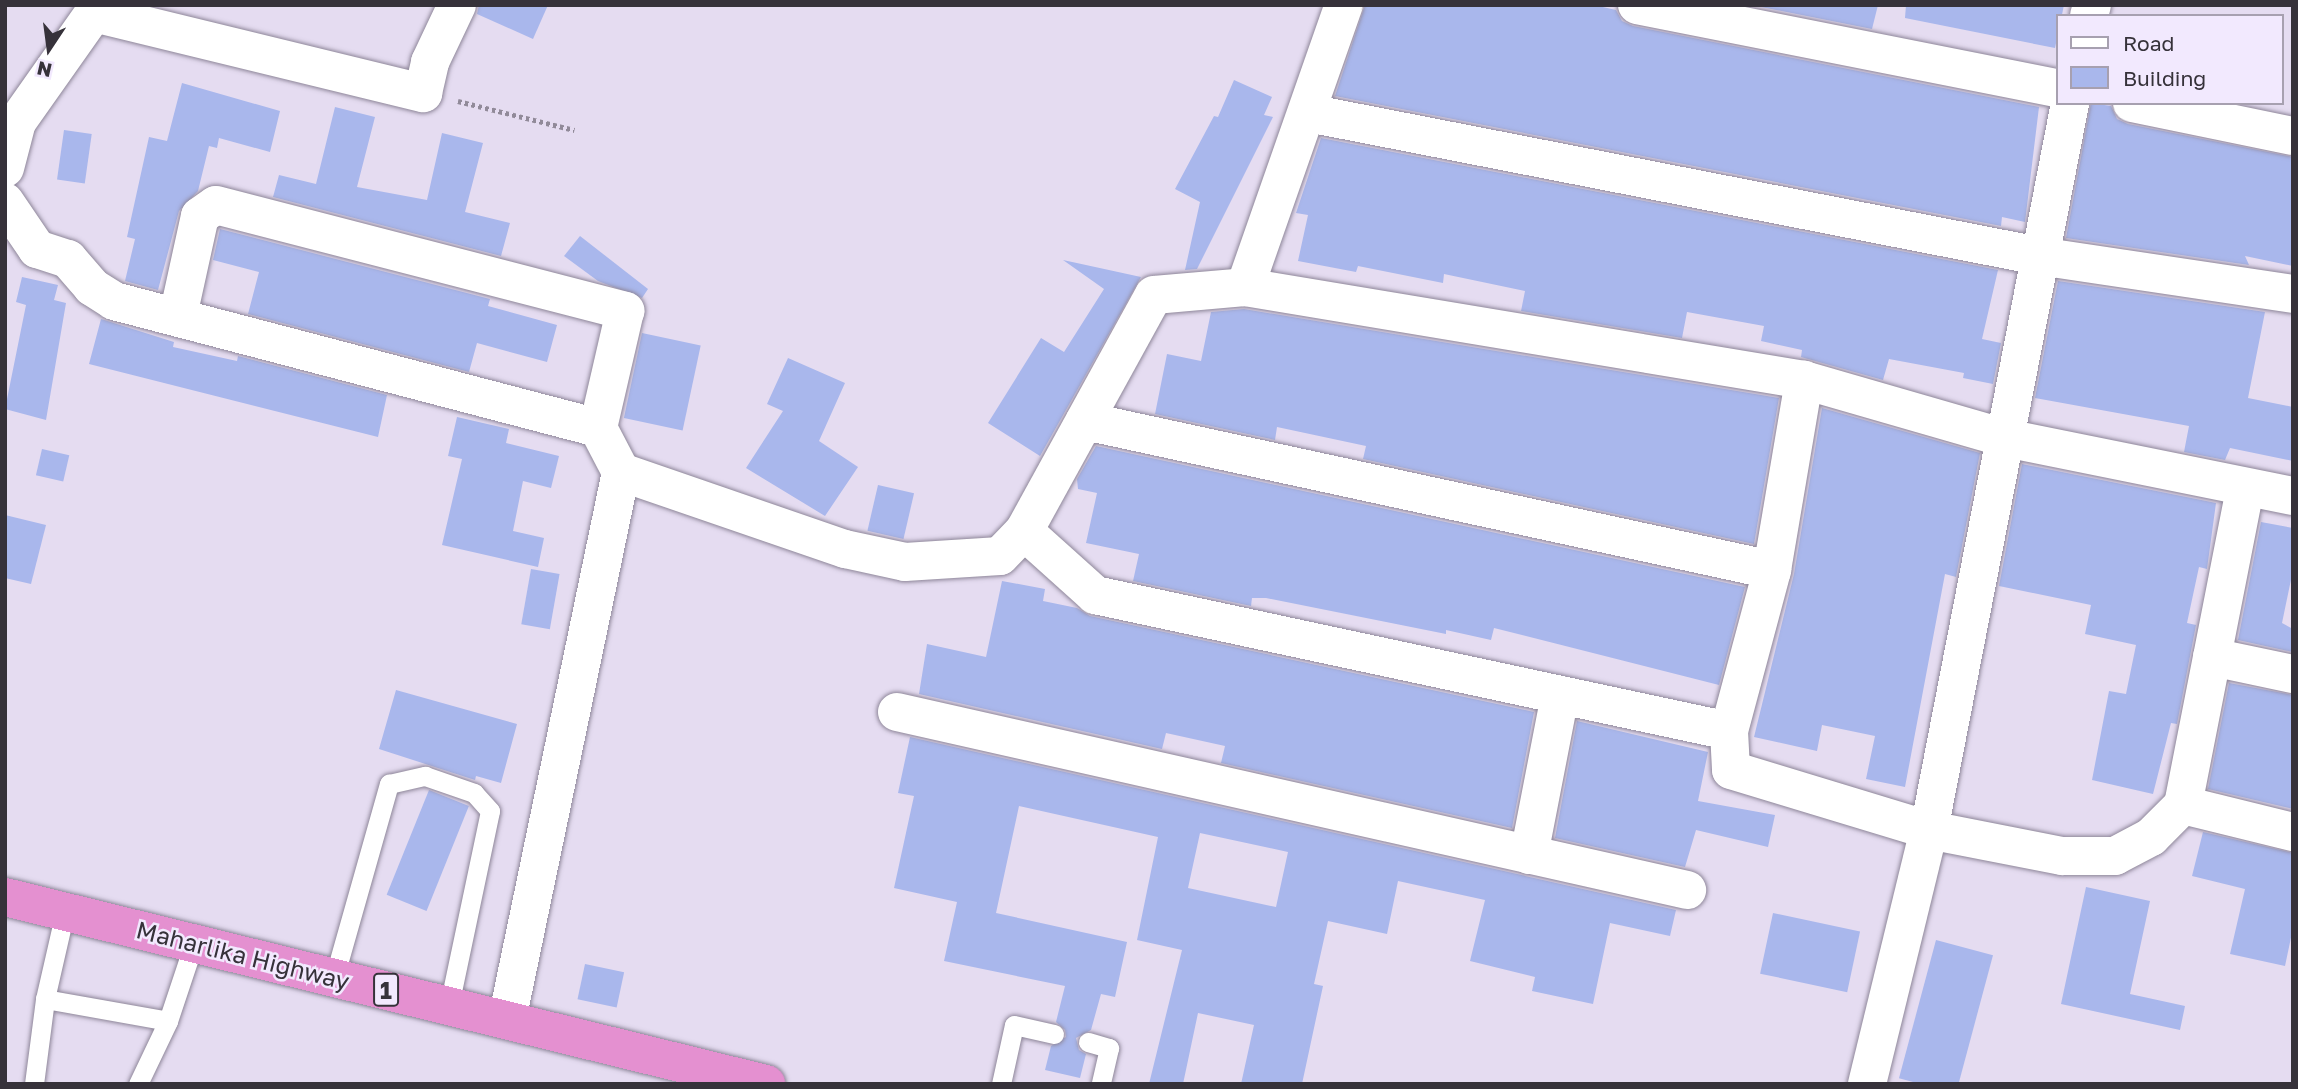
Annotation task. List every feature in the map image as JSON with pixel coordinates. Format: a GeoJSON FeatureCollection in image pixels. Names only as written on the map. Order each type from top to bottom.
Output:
{"type":"FeatureCollection","features":[{"type":"Feature","properties":{"kind":"highway","name":"Maharlika Highway"},"geometry":{"type":"LineString","coordinates":[[5,897],[766,1084]]}},
{"type":"Feature","properties":{"kind":"street"},"geometry":{"type":"LineString","coordinates":[[5,168],[17,122],[94,9],[423,93],[430,62],[457,5]]}},
{"type":"Feature","properties":{"kind":"street"},"geometry":{"type":"LineString","coordinates":[[1245,287],[1344,5]]}},
{"type":"Feature","properties":{"kind":"street"},"geometry":{"type":"LineString","coordinates":[[1637,5],[2056,88]]}},
{"type":"Feature","properties":{"kind":"street"},"geometry":{"type":"LineString","coordinates":[[1867,1084],[1929,830],[2070,105]]}},
{"type":"Feature","properties":{"kind":"street"},"geometry":{"type":"LineString","coordinates":[[2142,105],[2293,136]]}},
{"type":"Feature","properties":{"kind":"street"},"geometry":{"type":"LineString","coordinates":[[1308,113],[2039,256],[2293,294]]}},
{"type":"Feature","properties":{"kind":"street"},"geometry":{"type":"LineString","coordinates":[[5,202],[37,249],[68,259],[92,287],[114,301],[598,428]]}},
{"type":"Feature","properties":{"kind":"street"},"geometry":{"type":"LineString","coordinates":[[178,316],[200,216],[216,205],[625,311],[598,428],[621,472],[507,1020]]}},
{"type":"Feature","properties":{"kind":"street"},"geometry":{"type":"LineString","coordinates":[[621,472],[845,550],[905,562],[1000,556],[1024,531],[1154,295],[1245,287],[1804,380],[2006,438],[2293,496]]}},
{"type":"Feature","properties":{"kind":"street"},"geometry":{"type":"LineString","coordinates":[[1804,380],[1772,570],[1729,731],[1731,770],[1929,830],[2062,856],[2115,856],[2151,837],[2183,806],[2245,488]]}},
{"type":"Feature","properties":{"kind":"street"},"geometry":{"type":"LineString","coordinates":[[1085,421],[1772,570]]}},
{"type":"Feature","properties":{"kind":"street"},"geometry":{"type":"LineString","coordinates":[[1024,531],[1096,595],[1729,731]]}},
{"type":"Feature","properties":{"kind":"street"},"geometry":{"type":"LineString","coordinates":[[2212,657],[2293,674]]}},
{"type":"Feature","properties":{"kind":"street"},"geometry":{"type":"LineString","coordinates":[[1530,855],[1560,695]]}},
{"type":"Feature","properties":{"kind":"street"},"geometry":{"type":"LineString","coordinates":[[897,712],[1687,890]]}},
{"type":"Feature","properties":{"kind":"street"},"geometry":{"type":"LineString","coordinates":[[2183,806],[2293,832]]}},
{"type":"Feature","properties":{"kind":"lane"},"geometry":{"type":"LineString","coordinates":[[334,978],[389,784],[425,776],[474,793],[490,811],[449,1006]]}},
{"type":"Feature","properties":{"kind":"lane"},"geometry":{"type":"LineString","coordinates":[[34,1084],[45,999],[65,912]]}},
{"type":"Feature","properties":{"kind":"lane"},"geometry":{"type":"LineString","coordinates":[[138,1084],[168,1021],[194,943]]}},
{"type":"Feature","properties":{"kind":"lane"},"geometry":{"type":"LineString","coordinates":[[45,999],[168,1021]]}},
{"type":"Feature","properties":{"kind":"lane"},"geometry":{"type":"LineString","coordinates":[[1001,1084],[1014,1025],[1054,1034]]}},
{"type":"Feature","properties":{"kind":"lane"},"geometry":{"type":"LineString","coordinates":[[1088,1042],[1109,1048],[1101,1084]]}},
{"type":"Feature","properties":{"kind":"path"},"geometry":{"type":"LineString","coordinates":[[423,93],[574,130]]}},
{"type":"Feature","properties":{"kind":"building"},"geometry":{"type":"Polygon","coordinates":[[[479,5],[548,5],[533,39],[477,14],[479,5]]]}},
{"type":"Feature","properties":{"kind":"building"},"geometry":{"type":"Polygon","coordinates":[[[1365,5],[1594,5],[1616,10],[1622,21],[1633,26],[2039,107],[2025,222],[2002,217],[2001,226],[1335,96],[1365,5]]]}},
{"type":"Feature","properties":{"kind":"building"},"geometry":{"type":"Polygon","coordinates":[[[1751,5],[1878,5],[1872,29],[1751,5]]]}},
{"type":"Feature","properties":{"kind":"building"},"geometry":{"type":"Polygon","coordinates":[[[1906,5],[2064,5],[2062,14],[2056,14],[2055,48],[1905,18],[1906,5]]]}},
{"type":"Feature","properties":{"kind":"building"},"geometry":{"type":"Polygon","coordinates":[[[1234,80],[1272,97],[1264,115],[1273,117],[1197,269],[1185,270],[1200,202],[1175,189],[1214,116],[1218,117],[1234,80]]]}},
{"type":"Feature","properties":{"kind":"building"},"geometry":{"type":"Polygon","coordinates":[[[182,83],[280,111],[270,152],[219,138],[217,148],[209,146],[198,191],[179,211],[158,290],[125,281],[135,239],[127,237],[149,137],[167,141],[182,83]]]}},
{"type":"Feature","properties":{"kind":"building"},"geometry":{"type":"Polygon","coordinates":[[[2091,105],[2111,106],[2117,119],[2128,124],[2293,157],[2293,266],[2245,256],[2249,265],[2066,238],[2091,105]]]}},
{"type":"Feature","properties":{"kind":"building"},"geometry":{"type":"Polygon","coordinates":[[[335,107],[375,117],[357,187],[427,200],[442,133],[483,143],[465,212],[510,223],[501,256],[273,197],[279,175],[316,184],[335,107]]]}},
{"type":"Feature","properties":{"kind":"building"},"geometry":{"type":"Polygon","coordinates":[[[64,130],[92,134],[85,183],[57,180],[64,130]]]}},
{"type":"Feature","properties":{"kind":"building"},"geometry":{"type":"Polygon","coordinates":[[[1321,138],[1998,270],[1982,339],[2001,343],[1993,384],[1963,378],[1964,373],[1889,359],[1883,380],[1801,357],[1802,350],[1761,341],[1764,326],[1687,312],[1682,338],[1521,311],[1525,291],[1444,274],[1443,283],[1358,266],[1356,272],[1298,261],[1308,215],[1296,213],[1321,138]]]}},
{"type":"Feature","properties":{"kind":"building"},"geometry":{"type":"Polygon","coordinates":[[[220,229],[490,299],[488,306],[557,325],[547,362],[477,343],[469,372],[248,314],[259,272],[213,260],[220,229]]]}},
{"type":"Feature","properties":{"kind":"building"},"geometry":{"type":"Polygon","coordinates":[[[580,236],[648,289],[642,298],[598,281],[564,256],[580,236]]]}},
{"type":"Feature","properties":{"kind":"building"},"geometry":{"type":"Polygon","coordinates":[[[1063,260],[1141,277],[1040,456],[988,423],[1041,338],[1064,352],[1104,289],[1063,260]]]}},
{"type":"Feature","properties":{"kind":"building"},"geometry":{"type":"Polygon","coordinates":[[[22,277],[58,285],[54,300],[66,303],[46,420],[5,409],[26,305],[16,302],[22,277]]]}},
{"type":"Feature","properties":{"kind":"building"},"geometry":{"type":"Polygon","coordinates":[[[2058,281],[2265,312],[2248,398],[2293,407],[2293,461],[2230,448],[2225,460],[2184,452],[2189,426],[2035,398],[2058,281]]]}},
{"type":"Feature","properties":{"kind":"building"},"geometry":{"type":"Polygon","coordinates":[[[1244,309],[1779,398],[1754,544],[1363,459],[1366,446],[1277,427],[1275,440],[1155,414],[1167,354],[1201,361],[1211,312],[1244,309]]]}},
{"type":"Feature","properties":{"kind":"building"},"geometry":{"type":"Polygon","coordinates":[[[101,319],[174,342],[173,347],[237,361],[238,356],[387,395],[378,437],[89,364],[101,319]]]}},
{"type":"Feature","properties":{"kind":"building"},"geometry":{"type":"Polygon","coordinates":[[[642,333],[701,345],[683,431],[624,418],[642,333]]]}},
{"type":"Feature","properties":{"kind":"building"},"geometry":{"type":"Polygon","coordinates":[[[788,358],[845,383],[819,441],[858,467],[825,516],[746,468],[783,411],[767,404],[788,358]]]}},
{"type":"Feature","properties":{"kind":"building"},"geometry":{"type":"Polygon","coordinates":[[[1822,408],[1980,453],[1956,577],[1945,574],[1905,787],[1866,779],[1875,736],[1822,725],[1817,751],[1754,737],[1794,574],[1822,408]]]}},
{"type":"Feature","properties":{"kind":"building"},"geometry":{"type":"Polygon","coordinates":[[[457,417],[509,429],[506,443],[559,456],[551,488],[523,481],[513,531],[544,538],[538,567],[442,545],[462,459],[448,456],[457,417]]]}},
{"type":"Feature","properties":{"kind":"building"},"geometry":{"type":"Polygon","coordinates":[[[1096,446],[1745,587],[1719,685],[1494,628],[1491,640],[1446,630],[1446,634],[1266,598],[1252,598],[1251,606],[1133,581],[1139,554],[1086,543],[1097,493],[1078,489],[1077,479],[1096,446]]]}},
{"type":"Feature","properties":{"kind":"building"},"geometry":{"type":"Polygon","coordinates":[[[42,449],[69,455],[63,482],[36,475],[42,449]]]}},
{"type":"Feature","properties":{"kind":"building"},"geometry":{"type":"Polygon","coordinates":[[[2022,464],[2216,503],[2207,569],[2199,567],[2187,623],[2196,625],[2177,724],[2171,723],[2153,794],[2092,780],[2109,691],[2126,694],[2136,645],[2085,634],[2091,605],[1999,586],[2022,464]]]}},
{"type":"Feature","properties":{"kind":"building"},"geometry":{"type":"Polygon","coordinates":[[[878,485],[914,493],[903,539],[867,531],[878,485]]]}},
{"type":"Feature","properties":{"kind":"building"},"geometry":{"type":"Polygon","coordinates":[[[5,515],[46,525],[31,584],[5,578],[5,515]]]}},
{"type":"Feature","properties":{"kind":"building"},"geometry":{"type":"Polygon","coordinates":[[[2261,522],[2293,528],[2293,570],[2282,623],[2293,629],[2293,652],[2238,640],[2261,522]]]}},
{"type":"Feature","properties":{"kind":"building"},"geometry":{"type":"Polygon","coordinates":[[[531,569],[560,574],[550,629],[521,624],[531,569]]]}},
{"type":"Feature","properties":{"kind":"building"},"geometry":{"type":"Polygon","coordinates":[[[1002,581],[1045,589],[1043,601],[1077,608],[1090,616],[1534,712],[1512,828],[1221,763],[1225,746],[1166,733],[1162,749],[919,694],[927,644],[986,657],[1002,581]]]}},
{"type":"Feature","properties":{"kind":"building"},"geometry":{"type":"Polygon","coordinates":[[[2229,683],[2293,695],[2293,809],[2208,789],[2229,683]]]}},
{"type":"Feature","properties":{"kind":"building"},"geometry":{"type":"Polygon","coordinates":[[[396,690],[517,724],[501,783],[476,776],[475,780],[379,749],[396,690]]]}},
{"type":"Feature","properties":{"kind":"building"},"geometry":{"type":"Polygon","coordinates":[[[1577,721],[1708,752],[1698,801],[1775,815],[1768,847],[1696,830],[1685,867],[1555,838],[1577,721]]]}},
{"type":"Feature","properties":{"kind":"building"},"geometry":{"type":"Polygon","coordinates":[[[910,737],[1676,910],[1670,936],[1610,923],[1593,1004],[1532,991],[1535,977],[1470,961],[1485,900],[1398,881],[1387,934],[1328,921],[1314,984],[1323,986],[1302,1084],[1241,1084],[1254,1025],[1198,1013],[1183,1084],[1149,1084],[1182,950],[1137,940],[1158,837],[1019,806],[996,913],[1127,942],[1115,997],[1101,994],[1091,1030],[1076,1038],[1079,1050],[1086,1054],[1080,1078],[1045,1070],[1051,1046],[1066,1037],[1065,1030],[1056,1022],[1065,986],[944,961],[957,902],[894,888],[914,796],[898,793],[910,737]],[[1200,833],[1188,888],[1276,907],[1288,852],[1200,833]]]}},
{"type":"Feature","properties":{"kind":"building"},"geometry":{"type":"Polygon","coordinates":[[[429,790],[469,806],[427,911],[387,895],[429,790]]]}},
{"type":"Feature","properties":{"kind":"building"},"geometry":{"type":"Polygon","coordinates":[[[2203,832],[2293,853],[2293,928],[2285,966],[2230,954],[2245,889],[2192,876],[2203,832]]]}},
{"type":"Feature","properties":{"kind":"building"},"geometry":{"type":"Polygon","coordinates":[[[2086,887],[2150,901],[2130,994],[2185,1006],[2180,1030],[2061,1004],[2086,887]]]}},
{"type":"Feature","properties":{"kind":"building"},"geometry":{"type":"Polygon","coordinates":[[[1773,913],[1860,932],[1847,992],[1760,974],[1773,913]]]}},
{"type":"Feature","properties":{"kind":"building"},"geometry":{"type":"Polygon","coordinates":[[[1936,940],[1993,955],[1958,1084],[1921,1084],[1899,1078],[1936,940]]]}},
{"type":"Feature","properties":{"kind":"building"},"geometry":{"type":"Polygon","coordinates":[[[585,964],[624,972],[617,1008],[578,999],[585,964]]]}}]}
